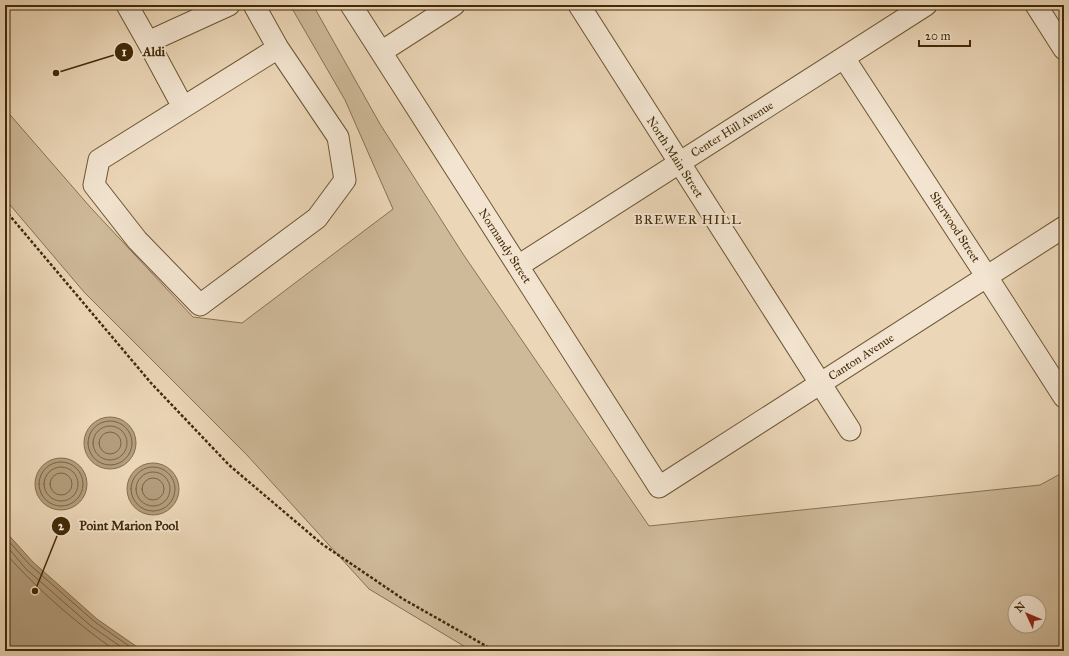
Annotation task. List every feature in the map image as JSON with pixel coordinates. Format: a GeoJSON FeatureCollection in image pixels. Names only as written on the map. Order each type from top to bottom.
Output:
{"type":"FeatureCollection","features":[{"type":"Feature","properties":{"kind":"street"},"geometry":{"type":"LineString","coordinates":[[127,5],[183,107]]}},
{"type":"Feature","properties":{"kind":"street"},"geometry":{"type":"LineString","coordinates":[[148,42],[229,5]]}},
{"type":"Feature","properties":{"kind":"street"},"geometry":{"type":"LineString","coordinates":[[254,5],[278,48],[338,137],[345,180],[317,218],[200,305],[137,240],[94,185],[99,160],[278,48]]}},
{"type":"Feature","properties":{"kind":"street","name":"Normandy Street"},"geometry":{"type":"LineString","coordinates":[[351,5],[659,487]]}},
{"type":"Feature","properties":{"kind":"street"},"geometry":{"type":"LineString","coordinates":[[381,52],[454,5]]}},
{"type":"Feature","properties":{"kind":"street","name":"North Main Street"},"geometry":{"type":"LineString","coordinates":[[578,5],[850,430]]}},
{"type":"Feature","properties":{"kind":"street","name":"Center Hill Avenue"},"geometry":{"type":"LineString","coordinates":[[518,266],[926,5]]}},
{"type":"Feature","properties":{"kind":"street"},"geometry":{"type":"LineString","coordinates":[[1036,5],[1064,49]]}},
{"type":"Feature","properties":{"kind":"street","name":"Sherwood Street"},"geometry":{"type":"LineString","coordinates":[[844,58],[987,276],[1064,397]]}},
{"type":"Feature","properties":{"kind":"street","name":"Canton Avenue"},"geometry":{"type":"LineString","coordinates":[[659,487],[1064,227]]}},
{"type":"Feature","properties":{"kind":"path"},"geometry":{"type":"LineString","coordinates":[[5,210],[152,383],[229,465],[322,544],[403,600],[495,651]]}},
{"type":"Feature","properties":{"kind":"shaded area"},"geometry":{"type":"Polygon","coordinates":[[[290,5],[313,5],[380,124],[463,254],[649,526],[1040,485],[1064,472],[1064,651],[472,651],[369,589],[246,454],[84,292],[5,199],[5,109],[91,208],[193,317],[242,323],[393,209],[345,100],[290,5]]]}},
{"type":"Feature","properties":{"kind":"water"},"geometry":{"type":"Polygon","coordinates":[[[105,417],[115,417],[124,421],[132,429],[136,438],[136,448],[132,457],[124,465],[115,469],[105,469],[96,465],[88,457],[84,448],[84,438],[88,429],[96,421],[105,417]]]}},
{"type":"Feature","properties":{"kind":"water"},"geometry":{"type":"Polygon","coordinates":[[[56,458],[66,458],[75,462],[83,470],[87,479],[87,489],[83,498],[75,506],[66,510],[56,510],[47,506],[39,498],[35,489],[35,479],[39,470],[47,462],[56,458]]]}},
{"type":"Feature","properties":{"kind":"water"},"geometry":{"type":"Polygon","coordinates":[[[153,463],[167,467],[175,475],[179,489],[175,503],[167,511],[153,515],[139,511],[131,503],[127,489],[131,475],[139,467],[153,463]]]}},
{"type":"Feature","properties":{"kind":"water"},"geometry":{"type":"Polygon","coordinates":[[[5,531],[33,562],[97,619],[143,651],[5,651],[5,531]]]}},
{"type":"Feature","properties":{"kind":"place","name":"Aldi"},"geometry":{"type":"Point","coordinates":[56,73]}},
{"type":"Feature","properties":{"kind":"place","name":"Point Marion Pool"},"geometry":{"type":"Point","coordinates":[35,591]}},
{"type":"Feature","properties":{"kind":"district","name":"BREWER HILL"},"geometry":{"type":"Point","coordinates":[688,220]}}]}
